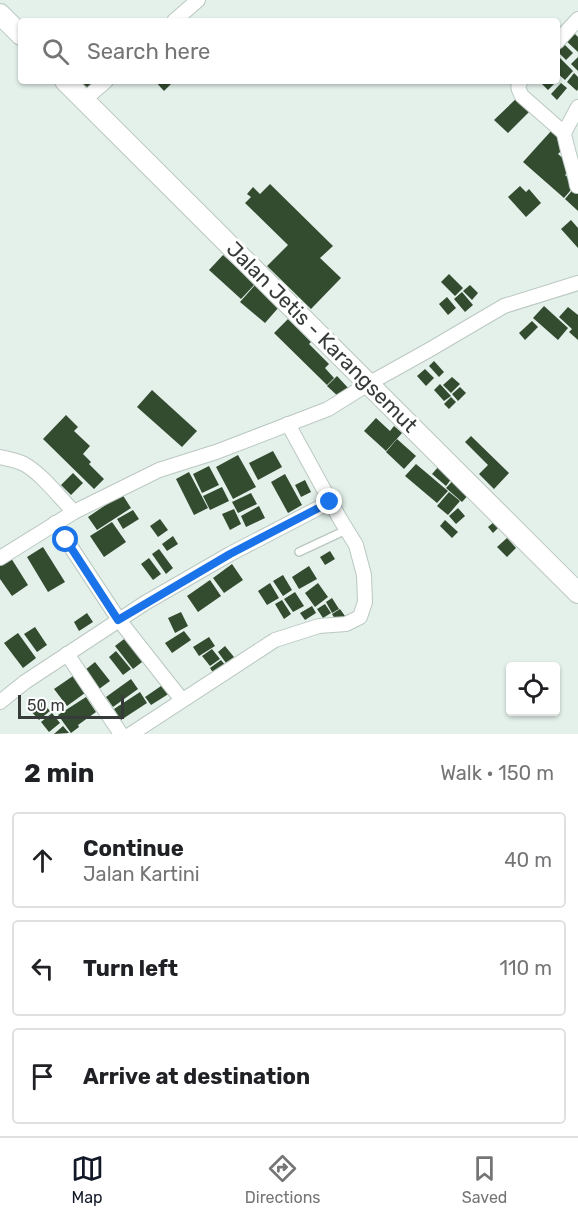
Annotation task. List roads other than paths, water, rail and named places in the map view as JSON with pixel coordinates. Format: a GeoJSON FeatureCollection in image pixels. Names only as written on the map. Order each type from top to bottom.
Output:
{"type":"FeatureCollection","features":[{"type":"Feature","properties":{"kind":"main road"},"geometry":{"type":"LineString","coordinates":[[0,14],[18,32]]}},
{"type":"Feature","properties":{"kind":"main road","name":"Jalan Jetis - Karangsemut"},"geometry":{"type":"LineString","coordinates":[[68,84],[578,593]]}},
{"type":"Feature","properties":{"kind":"street"},"geometry":{"type":"LineString","coordinates":[[177,18],[198,0]]}},
{"type":"Feature","properties":{"kind":"street"},"geometry":{"type":"LineString","coordinates":[[560,39],[578,19]]}},
{"type":"Feature","properties":{"kind":"street"},"geometry":{"type":"LineString","coordinates":[[84,100],[103,84]]}},
{"type":"Feature","properties":{"kind":"street"},"geometry":{"type":"LineString","coordinates":[[518,84],[522,96],[564,133]]}},
{"type":"Feature","properties":{"kind":"street"},"geometry":{"type":"LineString","coordinates":[[578,107],[564,133],[578,186]]}},
{"type":"Feature","properties":{"kind":"street"},"geometry":{"type":"LineString","coordinates":[[0,558],[74,512],[159,470],[216,452],[328,409],[504,306],[578,283]]}},
{"type":"Feature","properties":{"kind":"street"},"geometry":{"type":"LineString","coordinates":[[131,734],[275,640],[319,626],[346,624],[360,617],[365,602],[364,575],[356,545],[288,424]]}},
{"type":"Feature","properties":{"kind":"street"},"geometry":{"type":"LineString","coordinates":[[0,457],[26,465],[74,512]]}},
{"type":"Feature","properties":{"kind":"street"},"geometry":{"type":"LineString","coordinates":[[0,702],[25,682],[118,620],[230,554],[330,502]]}},
{"type":"Feature","properties":{"kind":"street"},"geometry":{"type":"LineString","coordinates":[[55,524],[118,620],[182,700]]}},
{"type":"Feature","properties":{"kind":"street"},"geometry":{"type":"LineString","coordinates":[[68,654],[121,734]]}},
{"type":"Feature","properties":{"kind":"lane"},"geometry":{"type":"LineString","coordinates":[[299,552],[346,530]]}}]}
